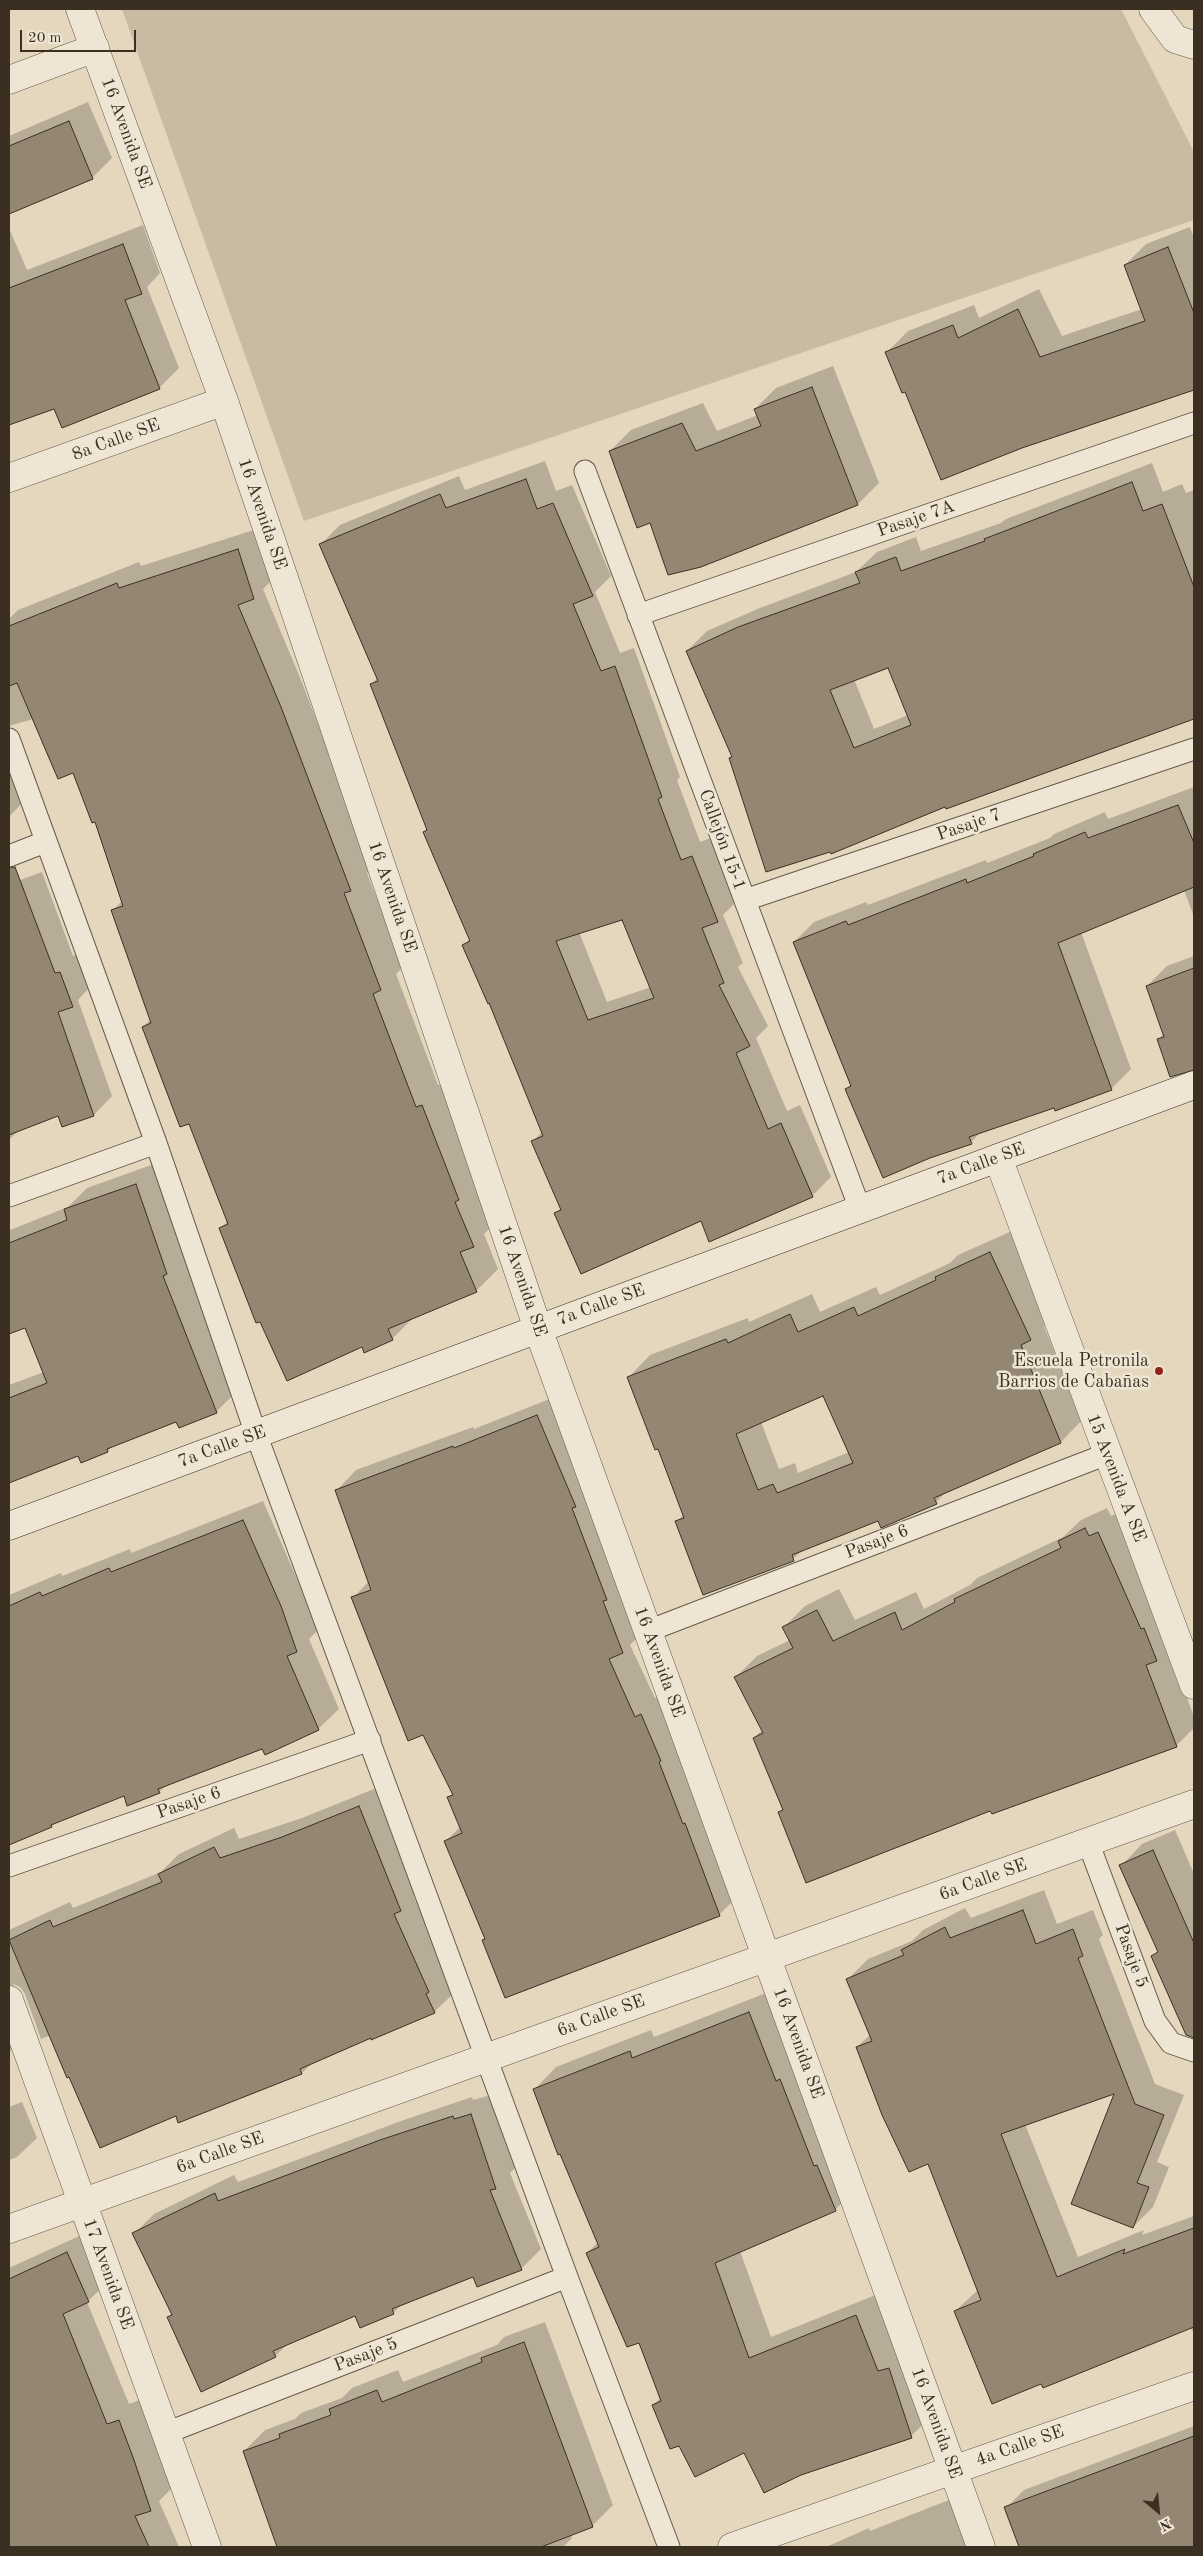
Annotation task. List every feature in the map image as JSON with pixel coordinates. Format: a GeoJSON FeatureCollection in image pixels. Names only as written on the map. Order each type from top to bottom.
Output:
{"type":"FeatureCollection","features":[{"type":"Feature","properties":{"kind":"street","name":"16 Avenida SE"},"geometry":{"type":"LineString","coordinates":[[80,9],[224,401],[538,1329],[982,2547]]}},
{"type":"Feature","properties":{"kind":"street"},"geometry":{"type":"LineString","coordinates":[[1153,9],[1175,39],[1194,45]]}},
{"type":"Feature","properties":{"kind":"street"},"geometry":{"type":"LineString","coordinates":[[9,80],[95,48]]}},
{"type":"Feature","properties":{"kind":"street","name":"8a Calle SE"},"geometry":{"type":"LineString","coordinates":[[9,478],[224,401]]}},
{"type":"Feature","properties":{"kind":"street","name":"7a Calle SE"},"geometry":{"type":"LineString","coordinates":[[9,1526],[1194,1085]]}},
{"type":"Feature","properties":{"kind":"street","name":"15 Avenida A SE"},"geometry":{"type":"LineString","coordinates":[[998,1158],[1194,1685]]}},
{"type":"Feature","properties":{"kind":"street","name":"6a Calle SE"},"geometry":{"type":"LineString","coordinates":[[9,2229],[1194,1804]]}},
{"type":"Feature","properties":{"kind":"street","name":"17 Avenida SE"},"geometry":{"type":"LineString","coordinates":[[9,2000],[207,2547]]}},
{"type":"Feature","properties":{"kind":"street","name":"4a Calle SE"},"geometry":{"type":"LineString","coordinates":[[732,2547],[1194,2386]]}},
{"type":"Feature","properties":{"kind":"lane","name":"Pasaje 7A"},"geometry":{"type":"LineString","coordinates":[[638,615],[1194,423]]}},
{"type":"Feature","properties":{"kind":"lane","name":"Callejón 15-1"},"geometry":{"type":"LineString","coordinates":[[585,471],[860,1210]]}},
{"type":"Feature","properties":{"kind":"lane"},"geometry":{"type":"LineString","coordinates":[[9,739],[156,1143],[256,1434],[567,2277],[669,2547]]}},
{"type":"Feature","properties":{"kind":"lane","name":"Pasaje 7"},"geometry":{"type":"LineString","coordinates":[[744,900],[1194,750]]}},
{"type":"Feature","properties":{"kind":"lane"},"geometry":{"type":"LineString","coordinates":[[9,856],[45,842]]}},
{"type":"Feature","properties":{"kind":"lane"},"geometry":{"type":"LineString","coordinates":[[9,1196],[156,1143]]}},
{"type":"Feature","properties":{"kind":"lane","name":"Pasaje 6"},"geometry":{"type":"LineString","coordinates":[[648,1631],[1107,1454]]}},
{"type":"Feature","properties":{"kind":"lane","name":"Pasaje 6"},"geometry":{"type":"LineString","coordinates":[[9,1866],[370,1740]]}},
{"type":"Feature","properties":{"kind":"lane","name":"Pasaje 5"},"geometry":{"type":"LineString","coordinates":[[1088,1842],[1155,2021],[1171,2043],[1194,2051]]}},
{"type":"Feature","properties":{"kind":"lane","name":"Pasaje 5"},"geometry":{"type":"LineString","coordinates":[[166,2433],[567,2277]]}},
{"type":"Feature","properties":{"kind":"shaded area"},"geometry":{"type":"Polygon","coordinates":[[[122,9],[1121,9],[1194,152],[1194,220],[304,521],[122,9]]]}},
{"type":"Feature","properties":{"kind":"building"},"geometry":{"type":"Polygon","coordinates":[[[69,121],[93,179],[9,214],[9,146],[69,121]]]}},
{"type":"Feature","properties":{"kind":"building"},"geometry":{"type":"Polygon","coordinates":[[[123,244],[142,294],[125,300],[160,389],[62,428],[54,409],[9,425],[9,288],[123,244]]]}},
{"type":"Feature","properties":{"kind":"building"},"geometry":{"type":"Polygon","coordinates":[[[1168,247],[1194,313],[1194,390],[1022,448],[941,480],[905,392],[902,393],[885,352],[953,325],[958,338],[1018,309],[1040,357],[1145,321],[1124,265],[1168,247]]]}},
{"type":"Feature","properties":{"kind":"building"},"geometry":{"type":"Polygon","coordinates":[[[812,387],[858,505],[701,567],[668,575],[650,523],[637,528],[609,451],[682,423],[696,451],[761,426],[754,409],[812,387]]]}},
{"type":"Feature","properties":{"kind":"building"},"geometry":{"type":"Polygon","coordinates":[[[526,479],[537,509],[553,503],[593,596],[573,604],[601,671],[615,666],[662,797],[658,799],[681,860],[692,856],[718,922],[702,928],[724,983],[719,985],[750,1046],[736,1053],[768,1129],[781,1123],[813,1197],[709,1242],[701,1221],[581,1274],[554,1213],[561,1210],[531,1141],[543,1136],[489,1003],[462,945],[470,941],[423,832],[427,830],[370,684],[378,681],[319,544],[440,494],[446,508],[526,479]],[[622,920],[556,941],[588,1020],[654,998],[622,920]]]}},
{"type":"Feature","properties":{"kind":"building"},"geometry":{"type":"Polygon","coordinates":[[[1132,482],[1143,511],[1162,504],[1194,587],[1194,719],[946,809],[945,807],[831,854],[830,852],[766,872],[729,758],[732,757],[686,651],[738,627],[860,583],[855,572],[896,557],[901,571],[985,541],[984,539],[1132,482]],[[888,668],[830,690],[854,748],[911,725],[888,668]]]}},
{"type":"Feature","properties":{"kind":"building"},"geometry":{"type":"Polygon","coordinates":[[[238,549],[254,599],[238,605],[281,707],[351,891],[344,893],[381,990],[373,994],[416,1107],[422,1105],[459,1200],[455,1202],[474,1247],[460,1252],[477,1292],[388,1329],[393,1340],[364,1353],[362,1347],[287,1381],[260,1322],[256,1323],[219,1228],[228,1224],[189,1124],[180,1127],[142,1027],[151,1023],[111,910],[123,906],[95,822],[92,823],[73,773],[58,779],[17,683],[9,686],[9,626],[117,583],[119,588],[238,549]]]}},
{"type":"Feature","properties":{"kind":"building"},"geometry":{"type":"Polygon","coordinates":[[[1178,805],[1194,843],[1194,887],[1058,943],[1112,1090],[1055,1111],[1054,1108],[969,1137],[972,1144],[930,1158],[883,1178],[845,1089],[851,1086],[793,942],[846,921],[848,925],[966,879],[967,883],[1034,856],[1033,854],[1085,832],[1088,838],[1178,805]]]}},
{"type":"Feature","properties":{"kind":"building"},"geometry":{"type":"Polygon","coordinates":[[[15,867],[55,973],[60,972],[73,1007],[58,1012],[94,1116],[62,1127],[58,1116],[9,1135],[9,868],[15,867]]]}},
{"type":"Feature","properties":{"kind":"building"},"geometry":{"type":"Polygon","coordinates":[[[1194,968],[1194,1070],[1170,1077],[1157,1039],[1164,1037],[1146,986],[1194,968]]]}},
{"type":"Feature","properties":{"kind":"building"},"geometry":{"type":"Polygon","coordinates":[[[136,1184],[167,1274],[163,1276],[217,1413],[179,1428],[176,1422],[107,1449],[108,1452],[81,1463],[78,1456],[9,1483],[9,1398],[47,1383],[25,1328],[9,1334],[9,1243],[67,1220],[64,1209],[136,1184]]]}},
{"type":"Feature","properties":{"kind":"building"},"geometry":{"type":"Polygon","coordinates":[[[990,1252],[1031,1340],[1021,1345],[1061,1443],[934,1498],[937,1504],[881,1528],[878,1521],[792,1555],[794,1561],[703,1595],[675,1521],[684,1518],[658,1449],[655,1450],[627,1377],[726,1339],[728,1343],[790,1314],[798,1332],[854,1307],[858,1316],[936,1280],[935,1277],[990,1252]],[[823,1396],[736,1434],[758,1490],[773,1484],[777,1493],[853,1463],[823,1396]]]}},
{"type":"Feature","properties":{"kind":"building"},"geometry":{"type":"Polygon","coordinates":[[[537,1415],[576,1507],[572,1508],[607,1600],[603,1601],[623,1653],[609,1659],[635,1717],[641,1714],[661,1761],[659,1762],[683,1824],[685,1823],[720,1916],[505,1998],[482,1940],[485,1939],[444,1841],[462,1833],[447,1797],[453,1795],[423,1735],[408,1741],[351,1597],[371,1590],[335,1490],[453,1446],[454,1448],[537,1415]]]}},
{"type":"Feature","properties":{"kind":"building"},"geometry":{"type":"Polygon","coordinates":[[[243,1520],[281,1606],[297,1652],[287,1656],[319,1730],[265,1755],[262,1749],[158,1789],[160,1793],[127,1806],[124,1796],[51,1825],[52,1827],[9,1845],[9,1606],[40,1592],[42,1596],[109,1568],[111,1572],[243,1520]]]}},
{"type":"Feature","properties":{"kind":"building"},"geometry":{"type":"Polygon","coordinates":[[[1085,1528],[1089,1536],[1098,1532],[1141,1629],[1144,1628],[1157,1661],[1146,1665],[1177,1747],[992,1814],[990,1811],[806,1883],[778,1812],[783,1810],[753,1738],[763,1733],[734,1677],[793,1648],[782,1627],[817,1610],[833,1641],[895,1612],[902,1630],[955,1602],[954,1599],[1061,1548],[1058,1541],[1085,1528]]]}},
{"type":"Feature","properties":{"kind":"building"},"geometry":{"type":"Polygon","coordinates":[[[359,1806],[401,1911],[394,1914],[429,1992],[426,1994],[435,2013],[300,2069],[302,2074],[178,2123],[176,2116],[100,2148],[69,2077],[67,2078],[9,1940],[50,1920],[53,1927],[162,1882],[158,1874],[214,1847],[220,1858],[282,1837],[359,1806]]]}},
{"type":"Feature","properties":{"kind":"building"},"geometry":{"type":"Polygon","coordinates":[[[1153,1850],[1194,1943],[1194,2038],[1186,2035],[1151,1956],[1158,1952],[1119,1865],[1153,1850]]]}},
{"type":"Feature","properties":{"kind":"building"},"geometry":{"type":"Polygon","coordinates":[[[1023,1910],[1036,1944],[1073,1929],[1083,1956],[1078,1958],[1135,2104],[1164,2115],[1137,2183],[1149,2187],[1133,2228],[1071,2204],[1114,2094],[1001,2134],[1057,2277],[1125,2249],[1123,2254],[1194,2228],[1194,2327],[1043,2388],[1041,2384],[992,2404],[954,2311],[981,2300],[928,2164],[909,2172],[882,2115],[856,2047],[872,2041],[846,1979],[904,1955],[901,1950],[945,1927],[950,1938],[1023,1910]]]}},
{"type":"Feature","properties":{"kind":"building"},"geometry":{"type":"Polygon","coordinates":[[[749,2012],[776,2081],[780,2079],[814,2166],[817,2165],[836,2211],[715,2263],[749,2358],[856,2315],[878,2371],[889,2368],[912,2438],[801,2475],[764,2493],[744,2453],[695,2477],[679,2446],[670,2449],[652,2405],[661,2401],[639,2343],[627,2347],[586,2253],[599,2247],[560,2154],[558,2155],[533,2089],[630,2051],[632,2058],[749,2012]]]}},
{"type":"Feature","properties":{"kind":"building"},"geometry":{"type":"Polygon","coordinates":[[[471,2114],[496,2189],[490,2190],[522,2270],[477,2287],[473,2277],[392,2309],[394,2314],[360,2328],[355,2316],[273,2351],[276,2357],[201,2392],[167,2317],[172,2315],[132,2233],[215,2193],[218,2201],[380,2140],[453,2116],[454,2119],[471,2114]]]}},
{"type":"Feature","properties":{"kind":"building"},"geometry":{"type":"Polygon","coordinates":[[[67,2252],[89,2302],[63,2314],[107,2424],[119,2420],[134,2460],[151,2511],[135,2516],[149,2547],[9,2547],[9,2279],[67,2252]]]}},
{"type":"Feature","properties":{"kind":"building"},"geometry":{"type":"Polygon","coordinates":[[[524,2342],[593,2527],[541,2547],[277,2547],[243,2451],[280,2438],[279,2434],[331,2415],[329,2409],[377,2390],[382,2402],[482,2362],[481,2358],[524,2342]]]}},
{"type":"Feature","properties":{"kind":"building"},"geometry":{"type":"Polygon","coordinates":[[[1194,2436],[1194,2547],[1019,2547],[1004,2507],[1194,2436]]]}},
{"type":"Feature","properties":{"kind":"place","name":"Escuela Petronila Barrios de Cabañas"},"geometry":{"type":"Point","coordinates":[1159,1371]}}]}
